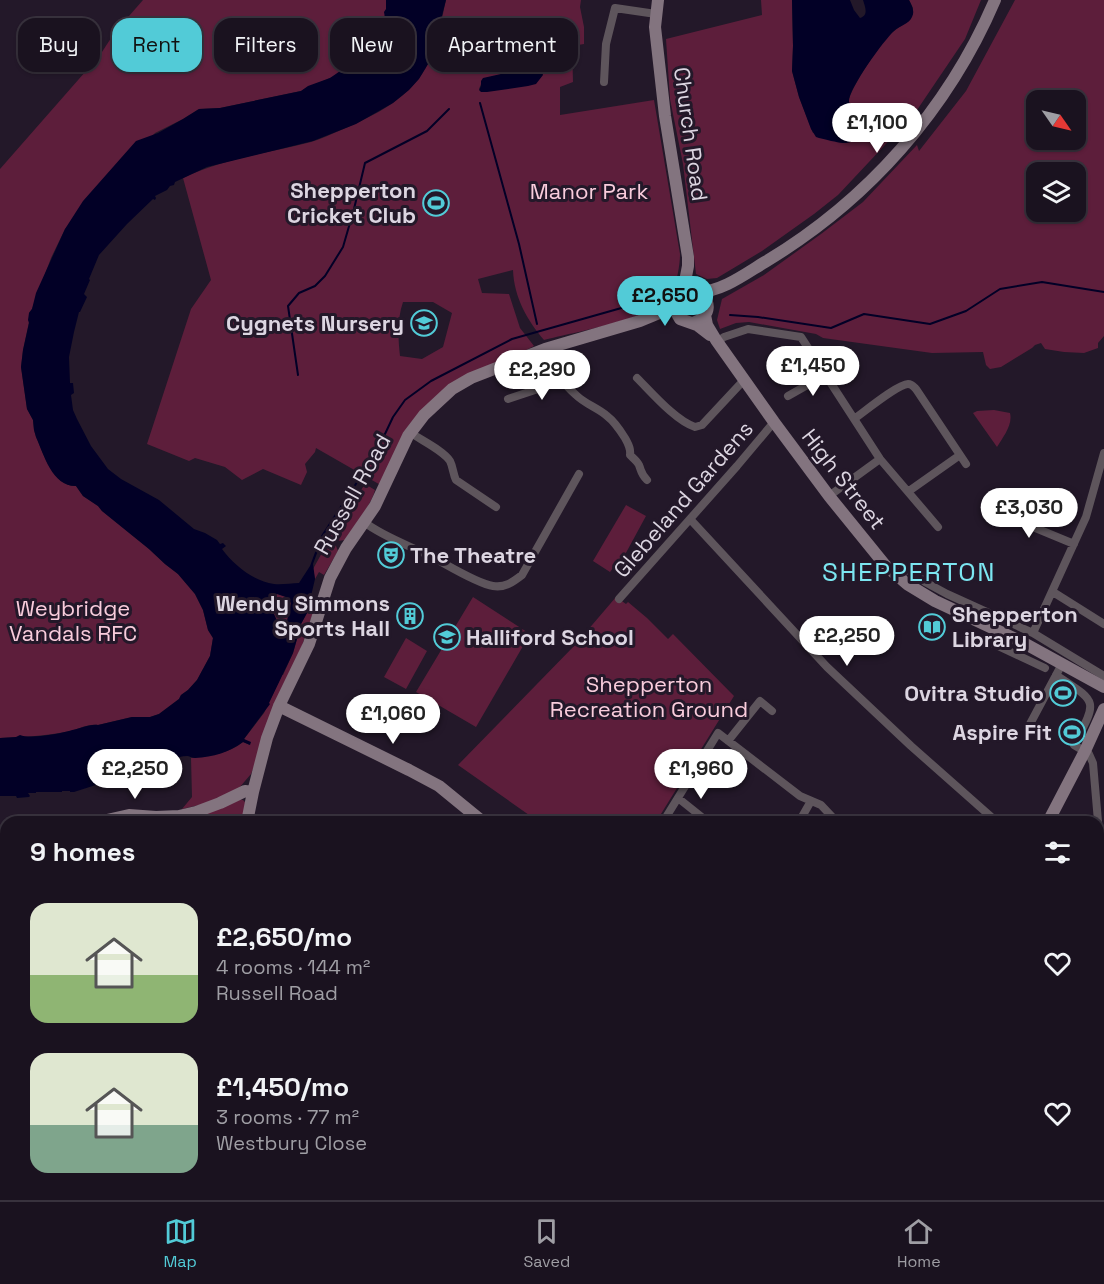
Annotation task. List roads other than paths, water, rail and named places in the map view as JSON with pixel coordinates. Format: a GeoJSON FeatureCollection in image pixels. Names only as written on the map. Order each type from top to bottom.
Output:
{"type":"FeatureCollection","features":[{"type":"Feature","properties":{"kind":"main road","name":"Church Road"},"geometry":{"type":"LineString","coordinates":[[658,0],[655,27],[665,116],[688,257],[687,274],[692,292]]}},
{"type":"Feature","properties":{"kind":"main road"},"geometry":{"type":"LineString","coordinates":[[726,285],[710,291],[692,292],[676,299],[675,310],[680,319],[693,323],[702,319],[713,296],[726,285],[778,254],[840,209],[890,163],[951,84],[984,25],[995,0]]}},
{"type":"Feature","properties":{"kind":"main road"},"geometry":{"type":"LineString","coordinates":[[692,292],[706,299],[706,309]]}},
{"type":"Feature","properties":{"kind":"main road","name":"Russell Road"},"geometry":{"type":"LineString","coordinates":[[249,816],[265,744],[279,706],[309,644],[330,578],[346,548],[375,506],[404,443],[424,415],[452,388],[471,378],[545,348],[640,321],[675,305]]}},
{"type":"Feature","properties":{"kind":"main road","name":"High Street"},"geometry":{"type":"LineString","coordinates":[[706,309],[707,325],[716,341],[829,496],[875,554],[897,576],[935,601],[995,629],[1030,654],[1104,694]]}},
{"type":"Feature","properties":{"kind":"main road","name":"Russell Road"},"geometry":{"type":"LineString","coordinates":[[640,321],[680,319]]}},
{"type":"Feature","properties":{"kind":"main road","name":"High Street"},"geometry":{"type":"LineString","coordinates":[[693,323],[716,341]]}},
{"type":"Feature","properties":{"kind":"main road","name":"High Street"},"geometry":{"type":"LineString","coordinates":[[1059,669],[1104,687]]}},
{"type":"Feature","properties":{"kind":"main road"},"geometry":{"type":"LineString","coordinates":[[279,706],[439,786],[476,816]]}},
{"type":"Feature","properties":{"kind":"main road"},"geometry":{"type":"LineString","coordinates":[[1051,816],[1104,709]]}},
{"type":"Feature","properties":{"kind":"main road"},"geometry":{"type":"LineString","coordinates":[[1085,751],[1104,723]]}},
{"type":"Feature","properties":{"kind":"main road"},"geometry":{"type":"LineString","coordinates":[[179,816],[220,803],[245,791],[253,792]]}},
{"type":"Feature","properties":{"kind":"main road"},"geometry":{"type":"LineString","coordinates":[[125,816],[142,816]]}},
{"type":"Feature","properties":{"kind":"street"},"geometry":{"type":"LineString","coordinates":[[604,82],[606,44],[615,8],[656,14]]}},
{"type":"Feature","properties":{"kind":"street"},"geometry":{"type":"LineString","coordinates":[[716,341],[748,329],[801,337],[880,459],[938,527]]}},
{"type":"Feature","properties":{"kind":"street"},"geometry":{"type":"LineString","coordinates":[[545,348],[560,379],[575,395],[611,419],[631,450],[630,455],[638,462],[640,473],[647,480]]}},
{"type":"Feature","properties":{"kind":"street"},"geometry":{"type":"LineString","coordinates":[[788,396],[825,375]]}},
{"type":"Feature","properties":{"kind":"street"},"geometry":{"type":"LineString","coordinates":[[637,378],[669,410],[695,428],[702,424],[744,380]]}},
{"type":"Feature","properties":{"kind":"street"},"geometry":{"type":"LineString","coordinates":[[508,399],[556,383],[560,379]]}},
{"type":"Feature","properties":{"kind":"street"},"geometry":{"type":"LineString","coordinates":[[854,419],[898,388],[907,384],[913,386],[966,464]]}},
{"type":"Feature","properties":{"kind":"street","name":"Glebeland Gardens"},"geometry":{"type":"LineString","coordinates":[[619,599],[774,422]]}},
{"type":"Feature","properties":{"kind":"street"},"geometry":{"type":"LineString","coordinates":[[411,433],[449,459],[456,480],[496,507]]}},
{"type":"Feature","properties":{"kind":"street"},"geometry":{"type":"LineString","coordinates":[[1034,633],[1086,517],[1104,453]]}},
{"type":"Feature","properties":{"kind":"street"},"geometry":{"type":"LineString","coordinates":[[909,491],[960,455]]}},
{"type":"Feature","properties":{"kind":"street"},"geometry":{"type":"LineString","coordinates":[[829,496],[880,459]]}},
{"type":"Feature","properties":{"kind":"street"},"geometry":{"type":"LineString","coordinates":[[364,522],[382,534],[483,584],[504,586],[522,575],[579,474]]}},
{"type":"Feature","properties":{"kind":"street"},"geometry":{"type":"LineString","coordinates":[[986,515],[1002,504],[1033,527],[1074,544]]}},
{"type":"Feature","properties":{"kind":"street"},"geometry":{"type":"LineString","coordinates":[[690,519],[827,667],[990,816]]}},
{"type":"Feature","properties":{"kind":"street"},"geometry":{"type":"LineString","coordinates":[[897,576],[910,569],[925,582],[1034,633],[1104,676]]}},
{"type":"Feature","properties":{"kind":"street"},"geometry":{"type":"LineString","coordinates":[[1053,592],[1104,624]]}},
{"type":"Feature","properties":{"kind":"street"},"geometry":{"type":"LineString","coordinates":[[995,629],[986,640],[1030,654],[1045,668]]}},
{"type":"Feature","properties":{"kind":"street"},"geometry":{"type":"LineString","coordinates":[[1030,724],[1059,669],[1086,695],[1091,703],[1091,710],[1074,745],[1085,751],[1093,763],[1098,816]]}},
{"type":"Feature","properties":{"kind":"street"},"geometry":{"type":"LineString","coordinates":[[728,741],[760,701],[772,711]]}},
{"type":"Feature","properties":{"kind":"street"},"geometry":{"type":"LineString","coordinates":[[667,816],[718,733],[800,796],[821,805],[831,816]]}},
{"type":"Feature","properties":{"kind":"street"},"geometry":{"type":"LineString","coordinates":[[678,798],[700,816]]}},
{"type":"Feature","properties":{"kind":"street"},"geometry":{"type":"LineString","coordinates":[[802,816],[811,801]]}},
{"type":"Feature","properties":{"kind":"water"},"geometry":{"type":"Polygon","coordinates":[[[386,0],[446,0],[441,18],[427,18],[427,66],[409,90],[393,103],[356,124],[313,141],[207,167],[175,182],[167,190],[155,196],[155,200],[153,199],[127,224],[99,255],[84,294],[87,297],[79,312],[69,357],[70,383],[73,383],[74,393],[71,395],[73,410],[91,446],[108,469],[159,500],[194,529],[205,533],[220,544],[223,543],[226,546],[222,549],[245,571],[259,580],[274,584],[299,583],[310,566],[321,536],[323,537],[313,564],[315,579],[307,613],[301,624],[302,630],[299,632],[293,653],[270,704],[244,739],[251,742],[250,745],[243,742],[221,753],[195,758],[180,757],[74,792],[36,792],[28,793],[29,797],[17,798],[16,796],[0,796],[0,738],[20,735],[51,735],[132,717],[150,717],[159,714],[179,699],[197,680],[210,656],[213,638],[195,594],[178,574],[83,496],[76,486],[61,481],[50,468],[36,437],[33,420],[27,409],[21,367],[23,350],[29,313],[65,229],[83,201],[136,141],[158,133],[199,109],[220,108],[301,91],[339,72],[415,72],[415,18],[385,18],[386,0]],[[275,595],[274,613],[283,628],[286,626],[291,603],[286,597],[275,595]]]}},
{"type":"Feature","properties":{"kind":"water"},"geometry":{"type":"Polygon","coordinates":[[[792,0],[850,0],[860,18],[865,15],[863,0],[909,0],[912,6],[911,19],[889,36],[867,66],[850,96],[850,105],[868,114],[869,117],[859,134],[850,142],[816,137],[811,129],[792,71],[792,0]]]}},
{"type":"Feature","properties":{"kind":"water"},"geometry":{"type":"Polygon","coordinates":[[[510,72],[542,72],[543,75],[536,84],[487,92],[479,90],[483,78],[510,72]]]}},
{"type":"Feature","properties":{"kind":"waterway"},"geometry":{"type":"LineString","coordinates":[[480,103],[519,244],[537,324]]}},
{"type":"Feature","properties":{"kind":"waterway"},"geometry":{"type":"LineString","coordinates":[[298,375],[288,306],[299,293],[315,286],[325,276],[343,247],[365,163],[427,131],[449,109]]}},
{"type":"Feature","properties":{"kind":"waterway"},"geometry":{"type":"LineString","coordinates":[[730,315],[831,328],[864,314],[930,324],[966,311],[1000,289],[1042,282],[1104,292]]}},
{"type":"Feature","properties":{"kind":"waterway"},"geometry":{"type":"LineString","coordinates":[[322,536],[376,453],[393,417],[405,400],[431,381],[512,339],[639,303],[662,301]]}},
{"type":"Feature","properties":{"kind":"place","name":"Shepperton Cricket Club"},"geometry":{"type":"Point","coordinates":[436,203]}},
{"type":"Feature","properties":{"kind":"place","name":"Cygnets Nursery"},"geometry":{"type":"Point","coordinates":[424,323]}},
{"type":"Feature","properties":{"kind":"place","name":"The Theatre"},"geometry":{"type":"Point","coordinates":[391,555]}},
{"type":"Feature","properties":{"kind":"place","name":"Wendy Simmons Sports Hall"},"geometry":{"type":"Point","coordinates":[410,616]}},
{"type":"Feature","properties":{"kind":"place","name":"Shepperton Library"},"geometry":{"type":"Point","coordinates":[932,627]}},
{"type":"Feature","properties":{"kind":"place","name":"Halliford School"},"geometry":{"type":"Point","coordinates":[447,637]}},
{"type":"Feature","properties":{"kind":"place","name":"Ovitra Studio"},"geometry":{"type":"Point","coordinates":[1063,693]}},
{"type":"Feature","properties":{"kind":"place","name":"Aspire Fit"},"geometry":{"type":"Point","coordinates":[1072,732]}},
{"type":"Feature","properties":{"kind":"district","name":"SHEPPERTON"},"geometry":{"type":"Point","coordinates":[909,572]}},
{"type":"Feature","properties":{"kind":"park label","name":"Manor Park"},"geometry":{"type":"Point","coordinates":[589,191]}},
{"type":"Feature","properties":{"kind":"park label","name":"Weybridge Vandals RFC"},"geometry":{"type":"Point","coordinates":[73,620]}},
{"type":"Feature","properties":{"kind":"park label","name":"Shepperton Recreation Ground"},"geometry":{"type":"Point","coordinates":[649,696]}}]}
